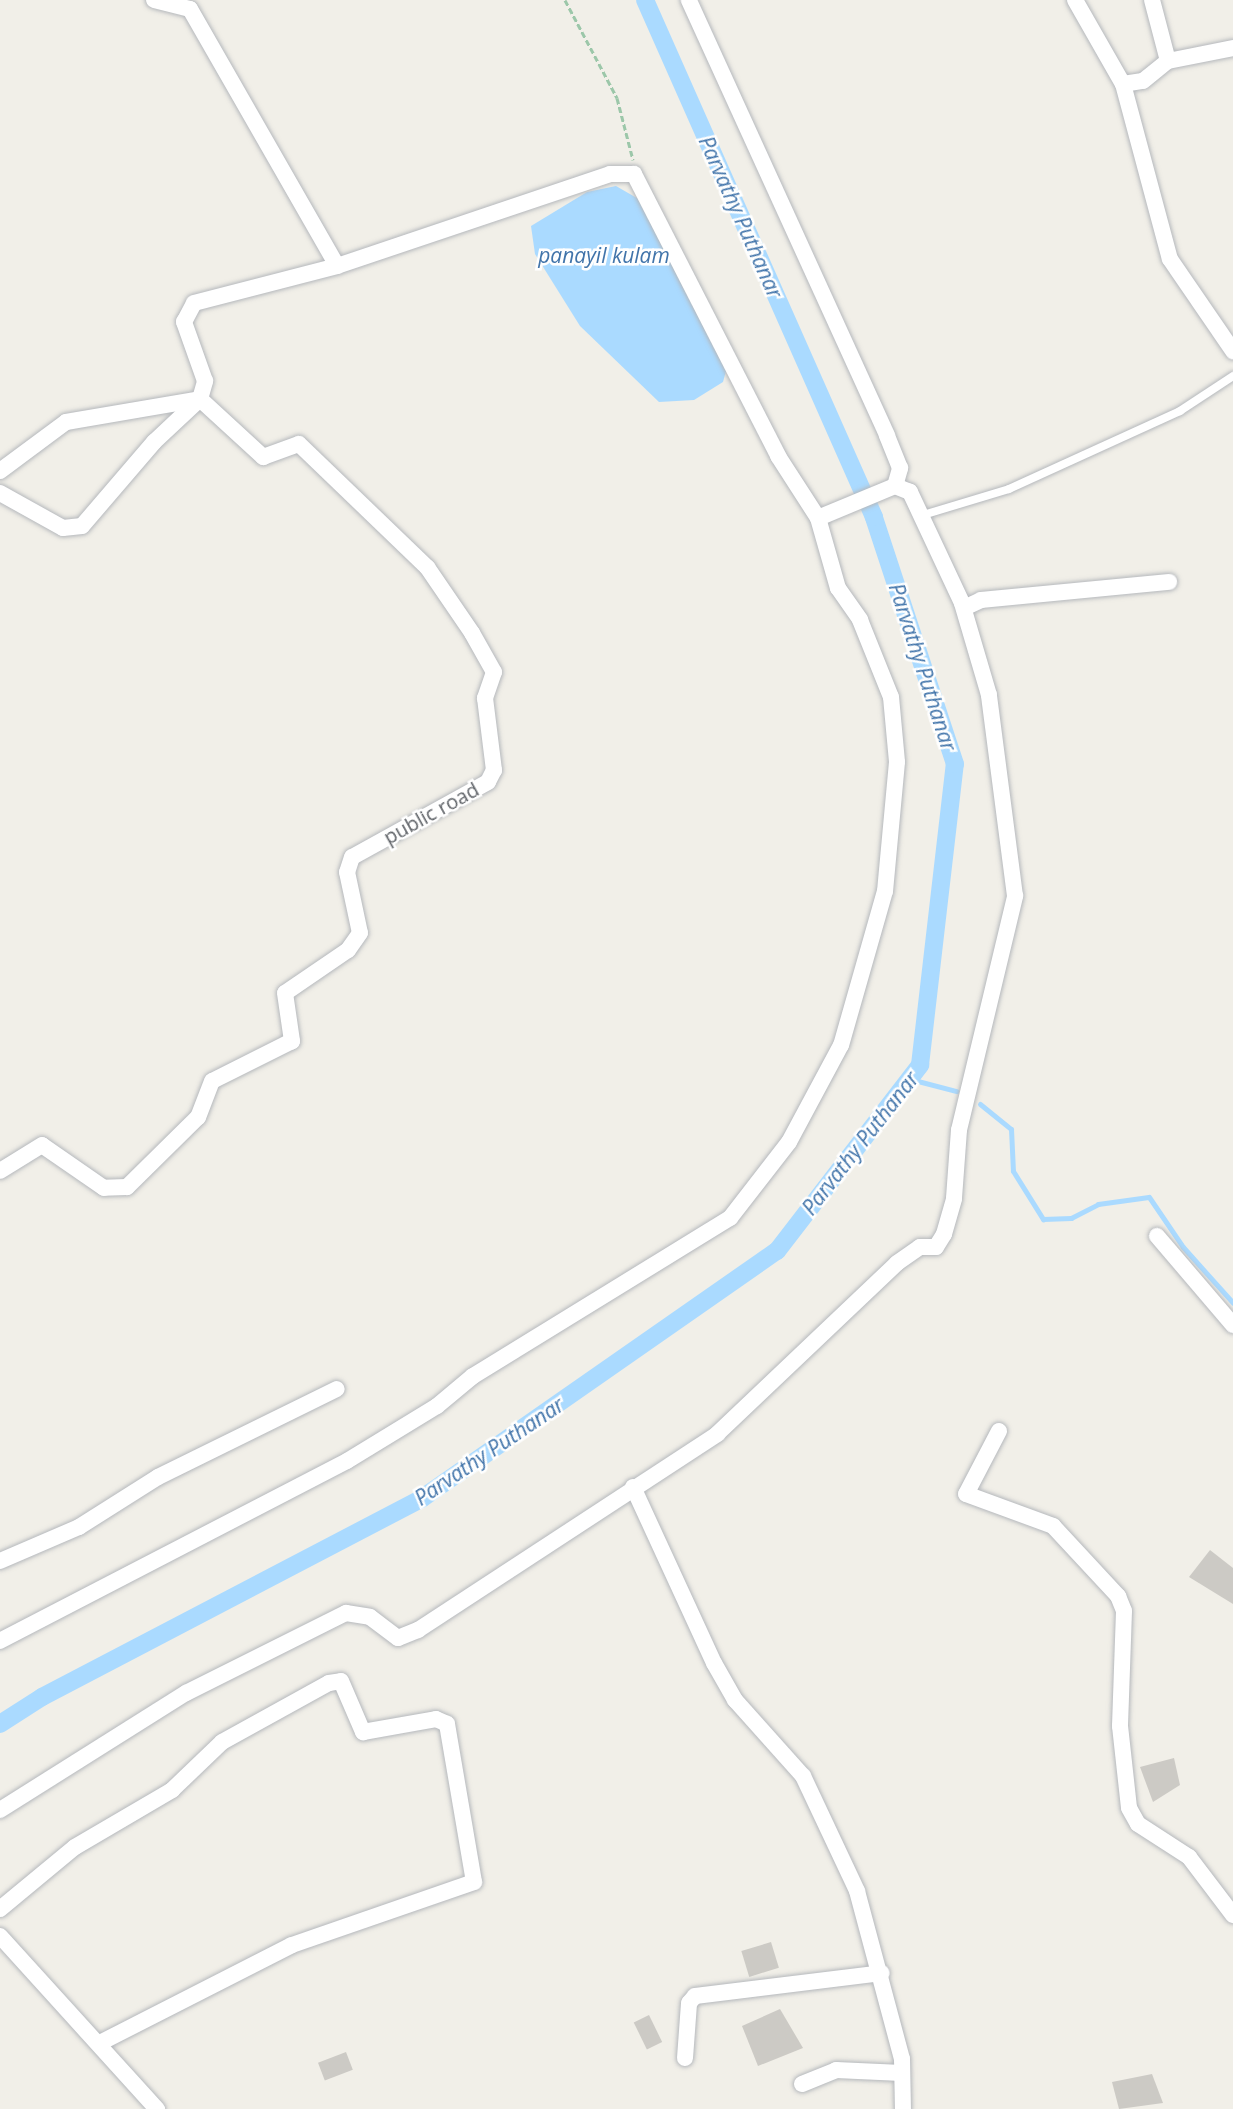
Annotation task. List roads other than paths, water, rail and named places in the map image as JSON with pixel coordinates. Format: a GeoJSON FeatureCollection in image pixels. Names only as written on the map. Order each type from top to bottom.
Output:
{"type":"FeatureCollection","features":[{"type":"Feature","properties":{"kind":"street"},"geometry":{"type":"LineString","coordinates":[[154,0],[190,9],[337,266]]}},
{"type":"Feature","properties":{"kind":"street"},"geometry":{"type":"LineString","coordinates":[[689,0],[887,435],[900,468],[895,486]]}},
{"type":"Feature","properties":{"kind":"street"},"geometry":{"type":"LineString","coordinates":[[1075,0],[1123,84],[1170,259],[1233,351]]}},
{"type":"Feature","properties":{"kind":"street"},"geometry":{"type":"LineString","coordinates":[[1152,0],[1168,61]]}},
{"type":"Feature","properties":{"kind":"street"},"geometry":{"type":"LineString","coordinates":[[1123,84],[1143,81],[1168,61],[1233,48]]}},
{"type":"Feature","properties":{"kind":"street"},"geometry":{"type":"LineString","coordinates":[[0,493],[63,528],[82,526],[138,459],[200,399],[205,381],[184,322],[187,309],[241,288],[337,266],[610,174],[634,174],[778,456],[825,515],[838,588],[860,620],[891,697],[896,799],[885,891],[841,1045],[814,1101],[753,1195],[699,1241],[481,1370],[437,1406],[347,1461],[0,1641]]}},
{"type":"Feature","properties":{"kind":"street"},"geometry":{"type":"LineString","coordinates":[[0,471],[66,422],[200,399]]}},
{"type":"Feature","properties":{"kind":"street","name":"public road"},"geometry":{"type":"LineString","coordinates":[[0,1171],[42,1145],[104,1188],[127,1187],[198,1117],[212,1081],[292,1041],[285,993],[348,950],[360,933],[347,872],[352,857],[492,778],[485,698],[494,672],[441,586],[400,540],[299,444],[263,457],[200,399]]}},
{"type":"Feature","properties":{"kind":"street"},"geometry":{"type":"LineString","coordinates":[[0,1810],[186,1693],[346,1613],[370,1617],[404,1639],[531,1560],[633,1487],[742,1415],[897,1263],[920,1247],[939,1244],[950,1219],[959,1130],[1015,896],[989,695],[964,608],[923,515],[910,492],[895,486],[825,515]]}},
{"type":"Feature","properties":{"kind":"street"},"geometry":{"type":"LineString","coordinates":[[964,608],[981,600],[1169,582]]}},
{"type":"Feature","properties":{"kind":"street"},"geometry":{"type":"LineString","coordinates":[[1157,1236],[1233,1325]]}},
{"type":"Feature","properties":{"kind":"street"},"geometry":{"type":"LineString","coordinates":[[0,1561],[79,1527],[159,1477],[337,1389]]}},
{"type":"Feature","properties":{"kind":"street"},"geometry":{"type":"LineString","coordinates":[[999,1431],[966,1494],[1053,1526],[1118,1596],[1124,1611],[1120,1726],[1130,1808],[1138,1824],[1189,1857],[1233,1915]]}},
{"type":"Feature","properties":{"kind":"street"},"geometry":{"type":"LineString","coordinates":[[633,1487],[735,1700],[793,1761],[824,1817],[857,1891],[882,1973],[902,2073],[903,2109]]}},
{"type":"Feature","properties":{"kind":"street"},"geometry":{"type":"LineString","coordinates":[[0,1909],[75,1847],[172,1790],[222,1742],[329,1683],[341,1681],[359,1728],[367,1733],[436,1719],[447,1724],[474,1882],[292,1946],[100,2043]]}},
{"type":"Feature","properties":{"kind":"street"},"geometry":{"type":"LineString","coordinates":[[0,1936],[100,2043],[156,2109]]}},
{"type":"Feature","properties":{"kind":"street"},"geometry":{"type":"LineString","coordinates":[[685,2058],[689,2003],[695,1996],[882,1973]]}},
{"type":"Feature","properties":{"kind":"street"},"geometry":{"type":"LineString","coordinates":[[802,2084],[836,2070],[902,2073]]}},
{"type":"Feature","properties":{"kind":"lane"},"geometry":{"type":"LineString","coordinates":[[923,515],[1009,489],[1180,411],[1233,376]]}},
{"type":"Feature","properties":{"kind":"water","name":"panayil kulam"},"geometry":{"type":"Polygon","coordinates":[[[616,186],[642,201],[729,360],[723,382],[694,400],[659,402],[580,326],[535,254],[531,226],[587,192],[616,186]]]}},
{"type":"Feature","properties":{"kind":"waterway","name":"Parvathy Puthanar"},"geometry":{"type":"LineString","coordinates":[[0,1724],[42,1697],[421,1499],[777,1251],[920,1065],[955,764],[874,517],[645,0]]}},
{"type":"Feature","properties":{"kind":"waterway"},"geometry":{"type":"LineString","coordinates":[[910,1079],[956,1091]]}},
{"type":"Feature","properties":{"kind":"waterway"},"geometry":{"type":"LineString","coordinates":[[980,1104],[1011,1129],[1013,1171],[1043,1219],[1071,1218],[1098,1204],[1149,1197],[1183,1247],[1233,1303]]}}]}
